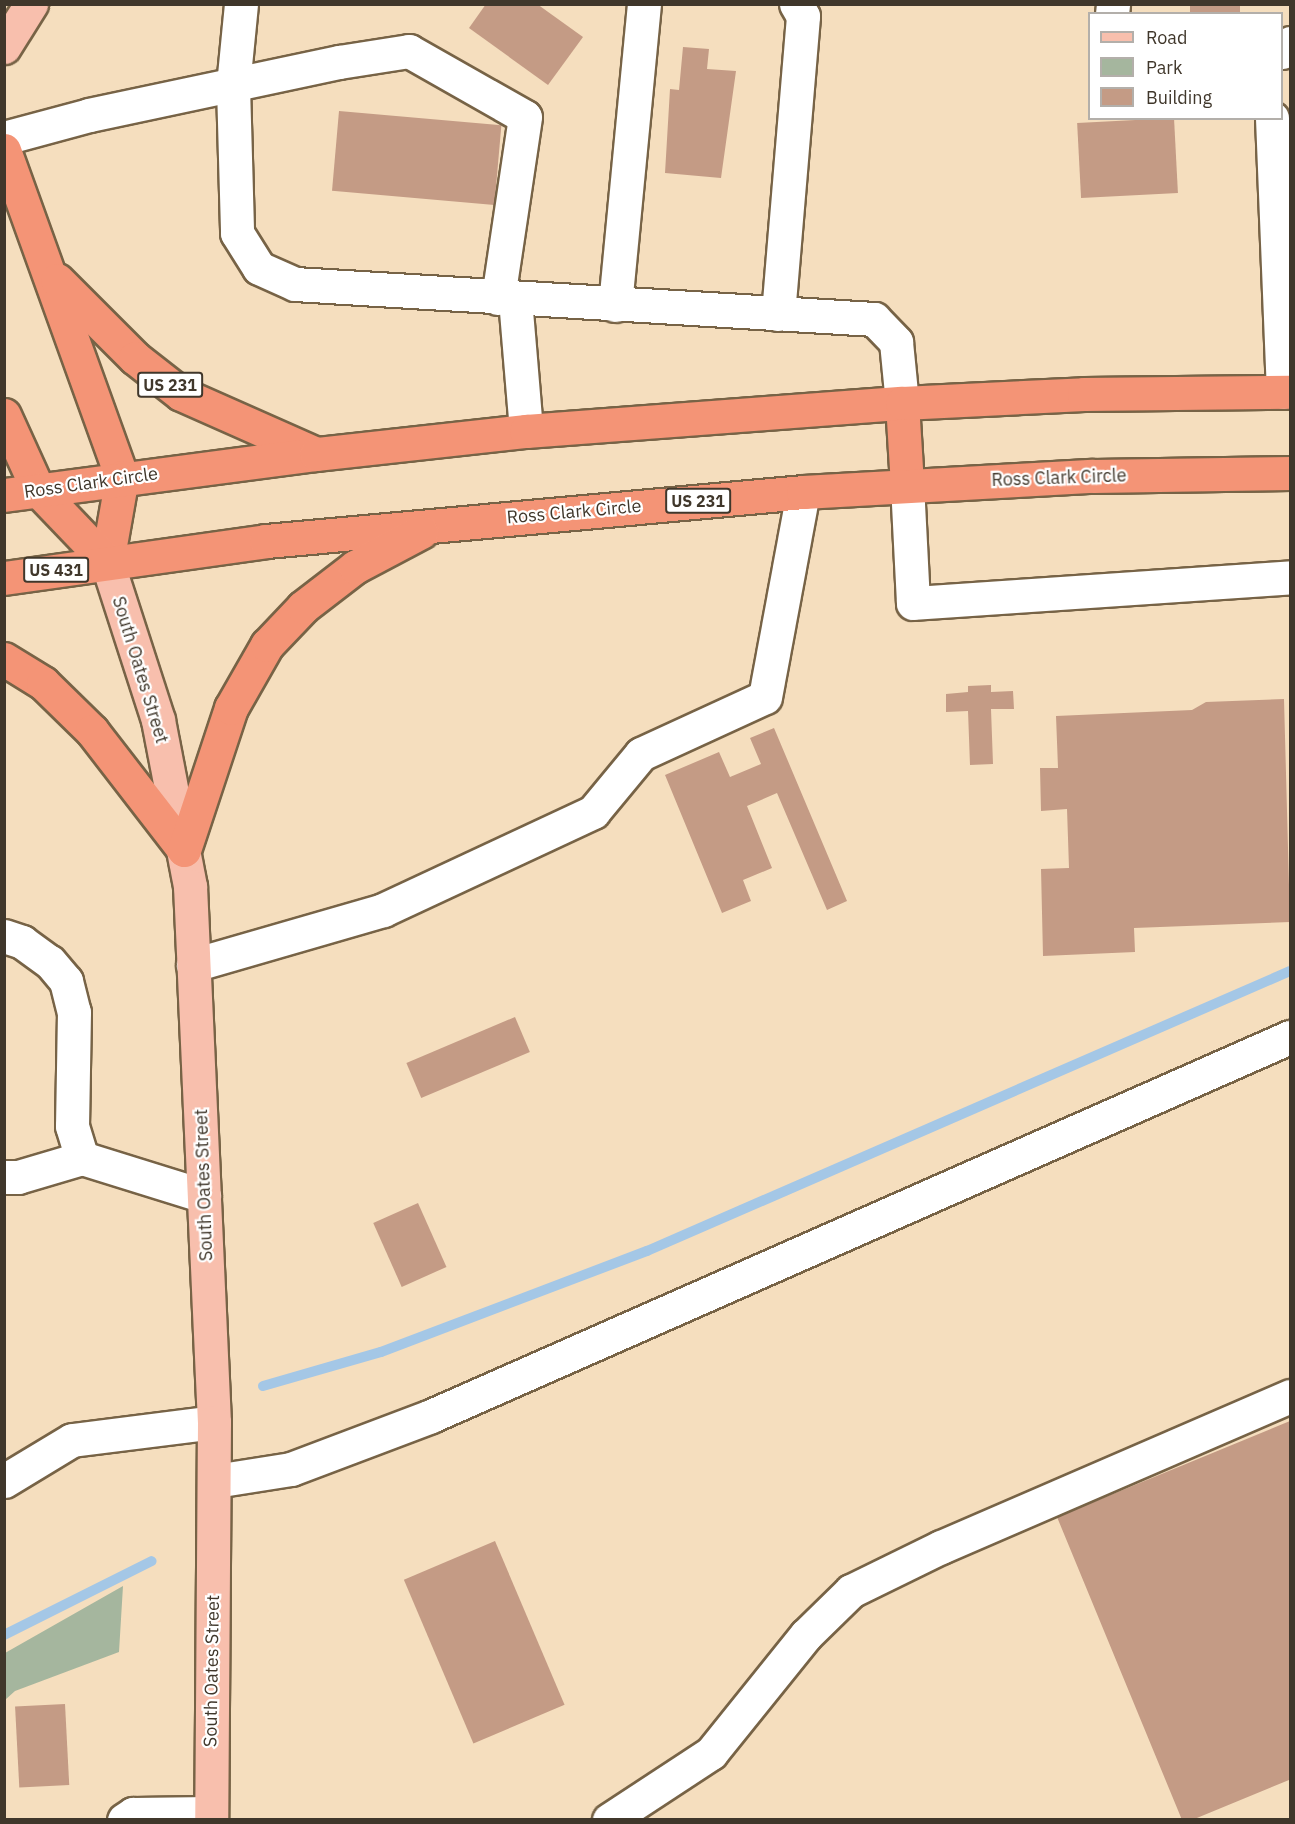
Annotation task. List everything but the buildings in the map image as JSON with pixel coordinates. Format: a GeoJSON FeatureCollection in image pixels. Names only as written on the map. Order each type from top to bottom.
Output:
{"type":"FeatureCollection","features":[{"type":"Feature","properties":{"kind":"highway","name":"South Oates Street"},"geometry":{"type":"LineString","coordinates":[[4,150],[52,275],[122,477],[107,562]]}},
{"type":"Feature","properties":{"kind":"highway","name":"US 231"},"geometry":{"type":"LineString","coordinates":[[52,275],[135,358],[181,394],[316,454]]}},
{"type":"Feature","properties":{"kind":"highway","name":"Ross Clark Circle"},"geometry":{"type":"LineString","coordinates":[[4,495],[122,477],[526,431],[902,403],[1083,394],[1287,392]]}},
{"type":"Feature","properties":{"kind":"highway"},"geometry":{"type":"LineString","coordinates":[[902,403],[908,484]]}},
{"type":"Feature","properties":{"kind":"highway","name":"South Oates Street"},"geometry":{"type":"LineString","coordinates":[[4,415],[38,489],[107,562]]}},
{"type":"Feature","properties":{"kind":"highway","name":"Ross Clark Circle"},"geometry":{"type":"LineString","coordinates":[[4,578],[266,541],[803,492],[908,484],[1093,476],[1290,473]]}},
{"type":"Feature","properties":{"kind":"highway"},"geometry":{"type":"LineString","coordinates":[[184,850],[231,708],[267,645],[303,607],[355,567],[436,524]]}},
{"type":"Feature","properties":{"kind":"highway"},"geometry":{"type":"LineString","coordinates":[[4,658],[43,683],[92,731],[184,850]]}},
{"type":"Feature","properties":{"kind":"main road"},"geometry":{"type":"LineString","coordinates":[[4,47],[31,4]]}},
{"type":"Feature","properties":{"kind":"main road","name":"South Oates Street"},"geometry":{"type":"LineString","coordinates":[[107,562],[158,720],[190,886],[214,1422],[211,1816]]}},
{"type":"Feature","properties":{"kind":"lane"},"geometry":{"type":"LineString","coordinates":[[241,4],[234,86],[237,233],[259,268],[295,284],[507,299],[874,319],[896,342],[902,403]]}},
{"type":"Feature","properties":{"kind":"lane"},"geometry":{"type":"LineString","coordinates":[[615,305],[645,4]]}},
{"type":"Feature","properties":{"kind":"lane"},"geometry":{"type":"LineString","coordinates":[[778,314],[803,16],[796,4]]}},
{"type":"Feature","properties":{"kind":"lane"},"geometry":{"type":"LineString","coordinates":[[4,138],[89,115],[339,62],[409,51],[525,117],[507,299],[526,431]]}},
{"type":"Feature","properties":{"kind":"lane"},"geometry":{"type":"LineString","coordinates":[[1272,120],[1287,392]]}},
{"type":"Feature","properties":{"kind":"lane"},"geometry":{"type":"LineString","coordinates":[[908,484],[913,603],[1290,577]]}},
{"type":"Feature","properties":{"kind":"lane"},"geometry":{"type":"LineString","coordinates":[[193,965],[384,910],[593,812],[641,754],[765,698],[803,492]]}},
{"type":"Feature","properties":{"kind":"lane"},"geometry":{"type":"LineString","coordinates":[[4,936],[21,942],[50,962],[66,981],[74,1012],[72,1126],[82,1158]]}},
{"type":"Feature","properties":{"kind":"lane"},"geometry":{"type":"LineString","coordinates":[[214,1481],[291,1469],[430,1416],[1290,1037]]}},
{"type":"Feature","properties":{"kind":"lane"},"geometry":{"type":"LineString","coordinates":[[4,1177],[18,1177],[82,1158],[204,1196]]}},
{"type":"Feature","properties":{"kind":"lane"},"geometry":{"type":"LineString","coordinates":[[615,1818],[711,1753],[806,1635],[851,1591],[941,1547],[1290,1396]]}},
{"type":"Feature","properties":{"kind":"lane"},"geometry":{"type":"LineString","coordinates":[[4,1481],[72,1440],[214,1422]]}},
{"type":"Feature","properties":{"kind":"lane"},"geometry":{"type":"LineString","coordinates":[[124,1820],[133,1814],[211,1816]]}},
{"type":"Feature","properties":{"kind":"green space"},"geometry":{"type":"Polygon","coordinates":[[[123,1586],[119,1652],[15,1691],[5,1700],[5,1653],[123,1586]]]}},
{"type":"Feature","properties":{"kind":"waterway"},"geometry":{"type":"LineString","coordinates":[[263,1386],[381,1352],[647,1251],[1290,971]]}},
{"type":"Feature","properties":{"kind":"waterway"},"geometry":{"type":"LineString","coordinates":[[4,1635],[152,1561]]}}]}
